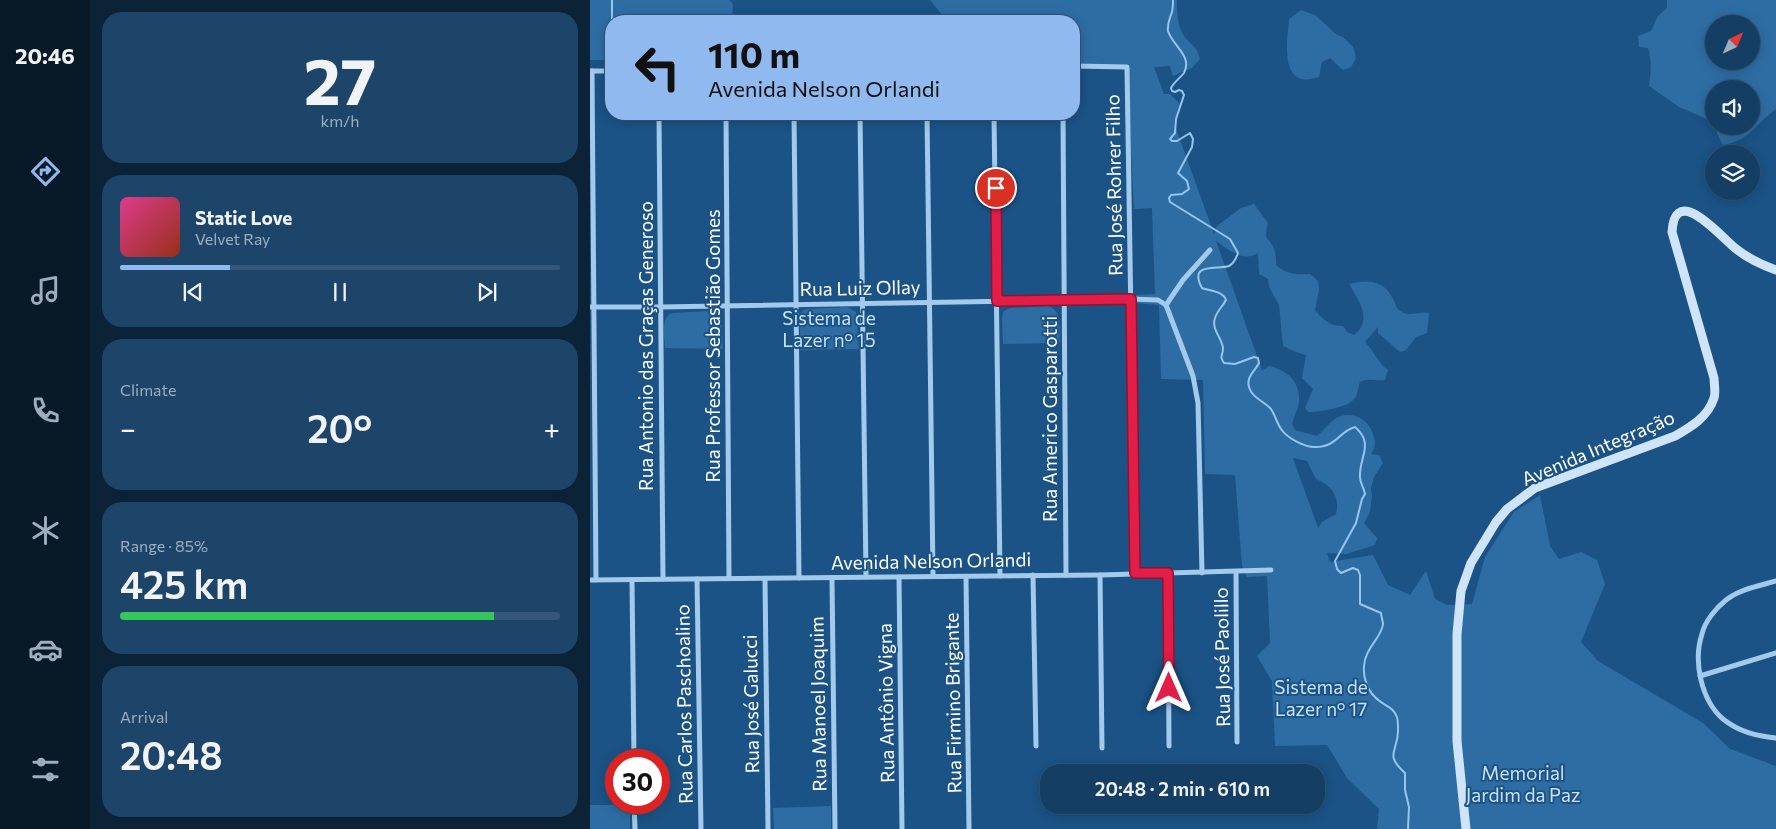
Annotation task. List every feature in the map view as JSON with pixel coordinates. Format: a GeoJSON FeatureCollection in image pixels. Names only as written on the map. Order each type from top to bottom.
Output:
{"type":"FeatureCollection","features":[{"type":"Feature","properties":{"kind":"main road","name":"Avenida Integração"},"geometry":{"type":"LineString","coordinates":[[1466,829],[1457,741],[1457,634],[1461,591],[1471,563],[1486,536],[1507,509],[1536,488],[1675,436],[1696,424],[1715,397],[1714,378],[1672,232],[1673,223],[1677,215],[1685,211],[1694,212],[1735,248],[1750,258],[1776,270]]}},
{"type":"Feature","properties":{"kind":"street","name":"Rua José Rohrer Filho"},"geometry":{"type":"LineString","coordinates":[[1080,66],[1127,67],[1135,573]]}},
{"type":"Feature","properties":{"kind":"street"},"geometry":{"type":"LineString","coordinates":[[593,580],[591,71],[605,71]]}},
{"type":"Feature","properties":{"kind":"street","name":"Rua Antonio das Graças Generoso"},"geometry":{"type":"LineString","coordinates":[[659,120],[663,579]]}},
{"type":"Feature","properties":{"kind":"street","name":"Rua Professor Sebastião Gomes"},"geometry":{"type":"LineString","coordinates":[[726,120],[729,578]]}},
{"type":"Feature","properties":{"kind":"street"},"geometry":{"type":"LineString","coordinates":[[794,120],[799,578]]}},
{"type":"Feature","properties":{"kind":"street"},"geometry":{"type":"LineString","coordinates":[[860,120],[866,576]]}},
{"type":"Feature","properties":{"kind":"street"},"geometry":{"type":"LineString","coordinates":[[927,120],[933,575]]}},
{"type":"Feature","properties":{"kind":"street"},"geometry":{"type":"LineString","coordinates":[[994,120],[1000,576]]}},
{"type":"Feature","properties":{"kind":"street","name":"Rua Americo Gasparotti"},"geometry":{"type":"LineString","coordinates":[[1063,120],[1066,575]]}},
{"type":"Feature","properties":{"kind":"street"},"geometry":{"type":"LineString","coordinates":[[1202,572],[1198,403],[1193,376],[1166,305],[1183,280],[1210,250]]}},
{"type":"Feature","properties":{"kind":"street","name":"Rua Luiz Ollay"},"geometry":{"type":"LineString","coordinates":[[592,307],[1131,299],[1158,300],[1166,305]]}},
{"type":"Feature","properties":{"kind":"street","name":"Avenida Nelson Orlandi"},"geometry":{"type":"LineString","coordinates":[[593,580],[765,579],[933,575],[966,577],[1272,570]]}},
{"type":"Feature","properties":{"kind":"street","name":"Rua José Paolillo"},"geometry":{"type":"LineString","coordinates":[[1236,572],[1237,742]]}},
{"type":"Feature","properties":{"kind":"street"},"geometry":{"type":"LineString","coordinates":[[1168,573],[1169,746]]}},
{"type":"Feature","properties":{"kind":"street"},"geometry":{"type":"LineString","coordinates":[[1033,575],[1036,746]]}},
{"type":"Feature","properties":{"kind":"street"},"geometry":{"type":"LineString","coordinates":[[1100,575],[1102,748]]}},
{"type":"Feature","properties":{"kind":"street","name":"Rua Antônio Vigna"},"geometry":{"type":"LineString","coordinates":[[899,577],[902,829]]}},
{"type":"Feature","properties":{"kind":"street","name":"Rua Firmino Brigante"},"geometry":{"type":"LineString","coordinates":[[966,577],[969,829]]}},
{"type":"Feature","properties":{"kind":"street","name":"Rua Manoel Joaquim"},"geometry":{"type":"LineString","coordinates":[[832,578],[835,829]]}},
{"type":"Feature","properties":{"kind":"street","name":"Rua Carlos Paschoalino"},"geometry":{"type":"LineString","coordinates":[[697,579],[701,829]]}},
{"type":"Feature","properties":{"kind":"street","name":"Rua José Galucci"},"geometry":{"type":"LineString","coordinates":[[765,579],[768,829]]}},
{"type":"Feature","properties":{"kind":"street"},"geometry":{"type":"LineString","coordinates":[[632,580],[634,749]]}},
{"type":"Feature","properties":{"kind":"street"},"geometry":{"type":"LineString","coordinates":[[1776,581],[1737,593],[1719,607],[1702,632],[1698,651],[1700,676],[1716,712],[1723,719],[1744,731],[1763,738],[1776,738]]}},
{"type":"Feature","properties":{"kind":"street"},"geometry":{"type":"LineString","coordinates":[[1700,676],[1776,653]]}},
{"type":"Feature","properties":{"kind":"street"},"geometry":{"type":"LineString","coordinates":[[634,814],[635,829]]}},
{"type":"Feature","properties":{"kind":"green space"},"geometry":{"type":"Polygon","coordinates":[[[590,0],[730,0],[733,5],[732,15],[605,15],[605,60],[590,60],[590,0]]]}},
{"type":"Feature","properties":{"kind":"green space"},"geometry":{"type":"Polygon","coordinates":[[[930,0],[1177,0],[1180,28],[1184,36],[1195,48],[1200,59],[1192,68],[1173,76],[1170,66],[1154,67],[1164,94],[1170,94],[1180,104],[1174,123],[1214,234],[1217,226],[1241,208],[1254,204],[1268,223],[1266,236],[1275,251],[1276,265],[1291,273],[1310,274],[1318,281],[1319,290],[1315,310],[1327,322],[1343,326],[1347,332],[1354,335],[1363,323],[1363,317],[1360,304],[1349,284],[1375,282],[1385,288],[1400,311],[1408,314],[1429,313],[1427,333],[1416,337],[1406,350],[1400,352],[1378,333],[1378,327],[1365,342],[1381,364],[1388,370],[1385,380],[1360,382],[1355,398],[1346,404],[1326,410],[1308,412],[1305,408],[1313,389],[1302,378],[1306,355],[1283,346],[1279,305],[1269,287],[1268,279],[1259,274],[1258,253],[1252,256],[1241,256],[1216,241],[1262,370],[1270,366],[1287,374],[1295,382],[1299,393],[1299,403],[1292,424],[1295,430],[1317,436],[1334,420],[1348,415],[1364,421],[1372,430],[1375,444],[1371,454],[1379,455],[1383,463],[1374,477],[1371,488],[1370,512],[1364,523],[1377,538],[1375,545],[1346,554],[1327,553],[1330,562],[1373,555],[1388,585],[1410,595],[1426,571],[1435,599],[1447,605],[1472,604],[1485,557],[1514,512],[1540,495],[1550,546],[1559,559],[1581,552],[1597,560],[1605,584],[1581,642],[1598,661],[1703,723],[1730,749],[1776,766],[1776,829],[1377,829],[1379,809],[1347,778],[1327,745],[1275,746],[1272,681],[1257,656],[1270,643],[1267,576],[1247,577],[1242,566],[1235,475],[1205,474],[1203,380],[1161,379],[1159,305],[1135,303],[1136,295],[1155,294],[1152,208],[1134,209],[1127,67],[1080,67],[1080,15],[942,15],[930,0]],[[1293,458],[1318,528],[1322,522],[1336,514],[1337,502],[1334,492],[1316,479],[1307,461],[1293,458]]]}},
{"type":"Feature","properties":{"kind":"green space"},"geometry":{"type":"Polygon","coordinates":[[[1667,0],[1776,0],[1776,109],[1760,123],[1760,80],[1705,80],[1705,118],[1679,107],[1649,86],[1651,67],[1648,48],[1639,47],[1638,36],[1651,31],[1658,16],[1667,8],[1667,0]]]}},
{"type":"Feature","properties":{"kind":"green space"},"geometry":{"type":"Polygon","coordinates":[[[1301,10],[1315,15],[1353,47],[1356,58],[1351,67],[1343,70],[1330,58],[1322,62],[1319,77],[1306,79],[1297,77],[1291,71],[1287,51],[1289,19],[1301,10]]]}},
{"type":"Feature","properties":{"kind":"green space"},"geometry":{"type":"Polygon","coordinates":[[[1718,135],[1747,135],[1732,143],[1723,145],[1718,135]]]}},
{"type":"Feature","properties":{"kind":"green space"},"geometry":{"type":"Polygon","coordinates":[[[1048,306],[1053,308],[1058,316],[1060,343],[1003,344],[1003,312],[1010,308],[1048,306]]]}},
{"type":"Feature","properties":{"kind":"green space","name":"Sistema de Lazer nº 15"},"geometry":{"type":"Polygon","coordinates":[[[847,307],[856,312],[859,349],[800,350],[800,315],[803,310],[847,307]]]}},
{"type":"Feature","properties":{"kind":"green space"},"geometry":{"type":"Polygon","coordinates":[[[711,311],[721,316],[723,349],[665,348],[664,328],[668,315],[672,313],[711,311]]]}},
{"type":"Feature","properties":{"kind":"green space"},"geometry":{"type":"Polygon","coordinates":[[[590,805],[605,805],[605,814],[630,814],[630,829],[590,829],[590,805]]]}},
{"type":"Feature","properties":{"kind":"green space"},"geometry":{"type":"Polygon","coordinates":[[[831,806],[831,829],[774,829],[773,808],[831,806]]]}},
{"type":"Feature","properties":{"kind":"waterway"},"geometry":{"type":"LineString","coordinates":[[612,0],[612,15]]}},
{"type":"Feature","properties":{"kind":"waterway"},"geometry":{"type":"LineString","coordinates":[[1173,0],[1168,31],[1184,56],[1186,67],[1184,73],[1171,88],[1175,92],[1182,91],[1184,95],[1176,119],[1175,133],[1170,139],[1177,141],[1190,133],[1193,139],[1192,147],[1178,173],[1187,181],[1189,189],[1182,194],[1171,195],[1169,198],[1170,202],[1230,239],[1238,253],[1234,262],[1229,266],[1206,269],[1199,274],[1202,288],[1219,293],[1226,300],[1217,313],[1214,322],[1223,348],[1221,357],[1224,363],[1235,364],[1254,357],[1258,358],[1259,363],[1251,374],[1248,383],[1249,387],[1255,397],[1271,409],[1287,436],[1315,447],[1328,445],[1349,429],[1355,427],[1364,439],[1365,450],[1360,478],[1365,494],[1356,523],[1335,561],[1337,569],[1341,573],[1353,568],[1358,570],[1360,575],[1360,604],[1381,613],[1382,629],[1367,654],[1364,674],[1372,694],[1393,710],[1397,717],[1398,737],[1393,756],[1398,766],[1405,773],[1405,790],[1409,807],[1408,829]]}},
{"type":"Feature","properties":{"kind":"route"},"geometry":{"type":"LineString","coordinates":[[996,188],[997,301],[1131,299],[1135,573],[1168,573],[1169,688]]}},
{"type":"Feature","properties":{"kind":"park label","name":"Sistema de Lazer nº 17"},"geometry":{"type":"Point","coordinates":[1321,698]}},
{"type":"Feature","properties":{"kind":"park label","name":"Memorial Jardim da Paz"},"geometry":{"type":"Point","coordinates":[1523,784]}}]}
